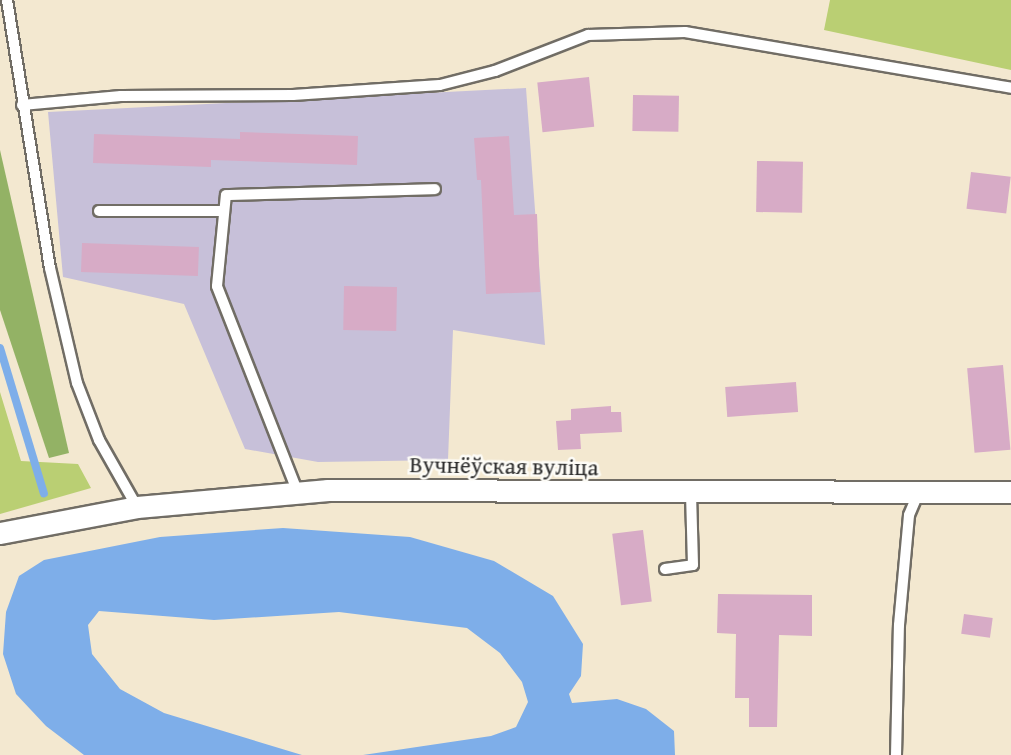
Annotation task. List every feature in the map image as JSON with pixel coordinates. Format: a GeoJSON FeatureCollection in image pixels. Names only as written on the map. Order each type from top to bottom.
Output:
{"type":"FeatureCollection","features":[{"type":"Feature","properties":{"kind":"street","name":"Вучнёўская вуліца"},"geometry":{"type":"LineString","coordinates":[[0,533],[137,507],[298,492],[1011,492]]}},
{"type":"Feature","properties":{"kind":"lane"},"geometry":{"type":"LineString","coordinates":[[7,0],[50,268],[77,383],[99,440],[137,507]]}},
{"type":"Feature","properties":{"kind":"lane"},"geometry":{"type":"LineString","coordinates":[[22,105],[121,96],[293,95],[440,85],[495,72],[588,35],[684,32],[1011,88]]}},
{"type":"Feature","properties":{"kind":"lane"},"geometry":{"type":"LineString","coordinates":[[298,492],[217,286],[226,195],[435,188]]}},
{"type":"Feature","properties":{"kind":"lane"},"geometry":{"type":"LineString","coordinates":[[99,211],[224,211]]}},
{"type":"Feature","properties":{"kind":"lane"},"geometry":{"type":"LineString","coordinates":[[896,755],[899,625],[909,516],[919,492]]}},
{"type":"Feature","properties":{"kind":"lane"},"geometry":{"type":"LineString","coordinates":[[665,569],[692,565],[691,494]]}},
{"type":"Feature","properties":{"kind":"shaded area"},"geometry":{"type":"Polygon","coordinates":[[[526,88],[545,345],[453,330],[448,460],[318,462],[245,449],[184,304],[63,277],[48,112],[526,88]]]}},
{"type":"Feature","properties":{"kind":"green space"},"geometry":{"type":"Polygon","coordinates":[[[830,0],[1011,0],[1011,70],[824,30],[830,0]]]}},
{"type":"Feature","properties":{"kind":"green space"},"geometry":{"type":"Polygon","coordinates":[[[0,150],[69,453],[49,458],[0,310],[0,150]]]}},
{"type":"Feature","properties":{"kind":"green space"},"geometry":{"type":"Polygon","coordinates":[[[0,392],[21,461],[78,464],[91,488],[0,514],[0,392]]]}},
{"type":"Feature","properties":{"kind":"water"},"geometry":{"type":"Polygon","coordinates":[[[283,528],[410,537],[494,561],[553,596],[583,644],[581,676],[569,694],[572,703],[617,699],[646,709],[674,731],[675,755],[363,755],[491,736],[516,727],[528,702],[522,682],[500,653],[467,628],[339,612],[214,620],[99,611],[88,625],[92,654],[120,689],[164,713],[302,755],[84,755],[46,726],[16,694],[3,654],[6,612],[19,576],[44,560],[160,537],[283,528]]]}},
{"type":"Feature","properties":{"kind":"building"},"geometry":{"type":"Polygon","coordinates":[[[589,77],[594,127],[543,132],[537,82],[589,77]]]}},
{"type":"Feature","properties":{"kind":"building"},"geometry":{"type":"Polygon","coordinates":[[[633,95],[679,96],[678,132],[632,131],[633,95]]]}},
{"type":"Feature","properties":{"kind":"building"},"geometry":{"type":"Polygon","coordinates":[[[240,132],[358,136],[357,165],[211,160],[211,167],[93,163],[94,134],[240,139],[240,132]]]}},
{"type":"Feature","properties":{"kind":"building"},"geometry":{"type":"Polygon","coordinates":[[[509,136],[514,215],[537,214],[540,292],[486,294],[481,180],[477,180],[474,138],[509,136]]]}},
{"type":"Feature","properties":{"kind":"building"},"geometry":{"type":"Polygon","coordinates":[[[757,161],[803,162],[802,213],[756,212],[757,161]]]}},
{"type":"Feature","properties":{"kind":"building"},"geometry":{"type":"Polygon","coordinates":[[[971,172],[1011,177],[1006,214],[966,209],[971,172]]]}},
{"type":"Feature","properties":{"kind":"building"},"geometry":{"type":"Polygon","coordinates":[[[82,243],[199,247],[198,276],[81,272],[82,243]]]}},
{"type":"Feature","properties":{"kind":"building"},"geometry":{"type":"Polygon","coordinates":[[[344,286],[397,287],[396,331],[343,330],[344,286]]]}},
{"type":"Feature","properties":{"kind":"building"},"geometry":{"type":"Polygon","coordinates":[[[1003,365],[1010,450],[975,453],[967,368],[1003,365]]]}},
{"type":"Feature","properties":{"kind":"building"},"geometry":{"type":"Polygon","coordinates":[[[796,382],[798,412],[727,417],[725,387],[796,382]]]}},
{"type":"Feature","properties":{"kind":"building"},"geometry":{"type":"Polygon","coordinates":[[[611,406],[611,412],[621,412],[622,432],[580,434],[581,449],[558,450],[556,421],[571,420],[571,409],[611,406]]]}},
{"type":"Feature","properties":{"kind":"building"},"geometry":{"type":"Polygon","coordinates":[[[643,530],[652,601],[621,605],[612,534],[643,530]]]}},
{"type":"Feature","properties":{"kind":"building"},"geometry":{"type":"Polygon","coordinates":[[[718,594],[812,595],[812,636],[779,635],[777,727],[749,727],[749,698],[735,698],[736,634],[717,633],[718,594]]]}},
{"type":"Feature","properties":{"kind":"building"},"geometry":{"type":"Polygon","coordinates":[[[964,614],[993,618],[990,638],[961,634],[964,614]]]}},
{"type":"Feature","properties":{"kind":"waterway"},"geometry":{"type":"LineString","coordinates":[[0,348],[44,494]]}}]}
